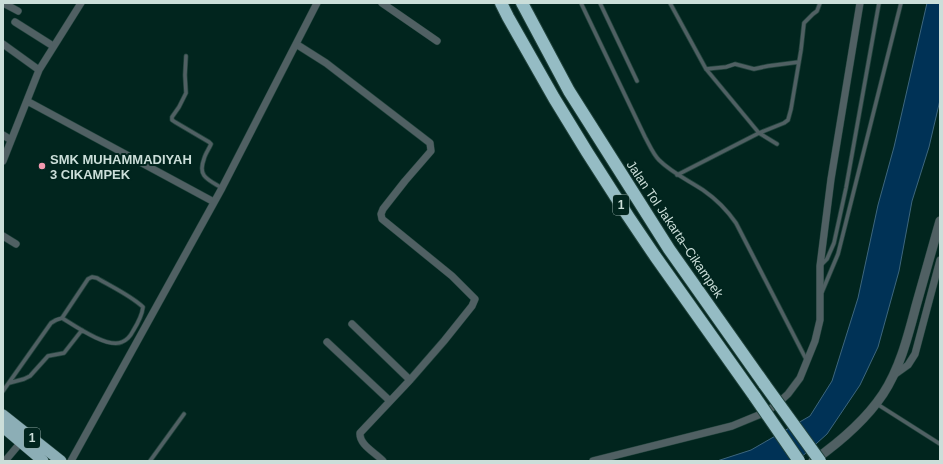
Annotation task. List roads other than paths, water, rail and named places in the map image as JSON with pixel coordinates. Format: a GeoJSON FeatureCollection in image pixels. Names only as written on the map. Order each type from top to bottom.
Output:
{"type":"FeatureCollection","features":[{"type":"Feature","properties":{"kind":"highway","name":"1"},"geometry":{"type":"LineString","coordinates":[[501,3],[554,98],[620,203],[655,256],[799,461]]}},
{"type":"Feature","properties":{"kind":"highway","name":"Jalan Tol Jakarta–Cikampek"},"geometry":{"type":"LineString","coordinates":[[522,3],[569,91],[669,249],[820,461]]}},
{"type":"Feature","properties":{"kind":"highway","name":"1"},"geometry":{"type":"LineString","coordinates":[[3,415],[61,461]]}},
{"type":"Feature","properties":{"kind":"highway","name":"1"},"geometry":{"type":"LineString","coordinates":[[3,428],[43,461]]}},
{"type":"Feature","properties":{"kind":"street"},"geometry":{"type":"LineString","coordinates":[[3,3],[18,11]]}},
{"type":"Feature","properties":{"kind":"street"},"geometry":{"type":"LineString","coordinates":[[3,161],[39,70],[81,3]]}},
{"type":"Feature","properties":{"kind":"street"},"geometry":{"type":"LineString","coordinates":[[71,461],[222,188],[317,3]]}},
{"type":"Feature","properties":{"kind":"street"},"geometry":{"type":"LineString","coordinates":[[382,3],[437,41]]}},
{"type":"Feature","properties":{"kind":"street"},"geometry":{"type":"LineString","coordinates":[[593,461],[732,426],[766,412],[788,394],[800,378],[815,341],[820,320],[820,266],[831,179],[860,3]]}},
{"type":"Feature","properties":{"kind":"street"},"geometry":{"type":"LineString","coordinates":[[15,22],[54,46]]}},
{"type":"Feature","properties":{"kind":"street"},"geometry":{"type":"LineString","coordinates":[[3,44],[39,70]]}},
{"type":"Feature","properties":{"kind":"street"},"geometry":{"type":"LineString","coordinates":[[296,44],[326,63],[430,143],[431,151],[383,209],[381,214],[382,219],[386,224],[452,276],[474,297],[475,301],[444,342],[360,433],[362,442],[383,461]]}},
{"type":"Feature","properties":{"kind":"street"},"geometry":{"type":"LineString","coordinates":[[27,101],[214,202]]}},
{"type":"Feature","properties":{"kind":"street"},"geometry":{"type":"LineString","coordinates":[[3,134],[11,140]]}},
{"type":"Feature","properties":{"kind":"street"},"geometry":{"type":"LineString","coordinates":[[813,461],[844,438],[864,417],[884,393],[894,375],[908,336],[940,221]]}},
{"type":"Feature","properties":{"kind":"street"},"geometry":{"type":"LineString","coordinates":[[3,236],[16,244]]}},
{"type":"Feature","properties":{"kind":"street"},"geometry":{"type":"LineString","coordinates":[[894,375],[908,366],[915,354],[940,260]]}},
{"type":"Feature","properties":{"kind":"street"},"geometry":{"type":"LineString","coordinates":[[352,324],[410,380]]}},
{"type":"Feature","properties":{"kind":"street"},"geometry":{"type":"LineString","coordinates":[[327,342],[390,401]]}},
{"type":"Feature","properties":{"kind":"street"},"geometry":{"type":"LineString","coordinates":[[5,461],[21,442]]}},
{"type":"Feature","properties":{"kind":"lane"},"geometry":{"type":"LineString","coordinates":[[580,3],[645,137],[658,160],[677,175],[703,190],[715,199],[723,206],[733,219],[807,362]]}},
{"type":"Feature","properties":{"kind":"lane"},"geometry":{"type":"LineString","coordinates":[[600,3],[637,81]]}},
{"type":"Feature","properties":{"kind":"lane"},"geometry":{"type":"LineString","coordinates":[[670,3],[706,69],[760,133],[777,144]]}},
{"type":"Feature","properties":{"kind":"lane"},"geometry":{"type":"LineString","coordinates":[[677,175],[788,120],[799,62],[804,23],[817,11],[820,3]]}},
{"type":"Feature","properties":{"kind":"lane"},"geometry":{"type":"LineString","coordinates":[[820,266],[827,259],[834,243],[846,188],[879,3]]}},
{"type":"Feature","properties":{"kind":"lane"},"geometry":{"type":"LineString","coordinates":[[820,298],[838,254],[901,3]]}},
{"type":"Feature","properties":{"kind":"lane"},"geometry":{"type":"LineString","coordinates":[[186,56],[186,93],[180,107],[172,116],[172,120],[211,144],[203,159],[203,175],[206,179],[222,188]]}},
{"type":"Feature","properties":{"kind":"lane"},"geometry":{"type":"LineString","coordinates":[[706,69],[726,67],[734,64],[754,69],[799,62]]}},
{"type":"Feature","properties":{"kind":"lane"},"geometry":{"type":"LineString","coordinates":[[3,391],[51,323],[62,318],[88,279],[92,277],[97,278],[138,302],[143,307],[138,322],[132,333],[127,339],[114,344],[82,330],[62,318]]}},
{"type":"Feature","properties":{"kind":"lane"},"geometry":{"type":"LineString","coordinates":[[9,383],[30,376],[46,357],[64,353],[82,330]]}},
{"type":"Feature","properties":{"kind":"lane"},"geometry":{"type":"LineString","coordinates":[[876,403],[940,444]]}},
{"type":"Feature","properties":{"kind":"lane"},"geometry":{"type":"LineString","coordinates":[[150,461],[184,414]]}},
{"type":"Feature","properties":{"kind":"water"},"geometry":{"type":"Polygon","coordinates":[[[927,3],[940,3],[940,100],[929,147],[912,201],[899,271],[878,347],[860,385],[827,434],[797,461],[717,461],[751,450],[810,416],[832,381],[858,298],[878,205],[894,147],[927,3]]]}},
{"type":"Feature","properties":{"kind":"place","name":"SMK MUHAMMADIYAH 3 CIKAMPEK"},"geometry":{"type":"Point","coordinates":[42,166]}}]}
